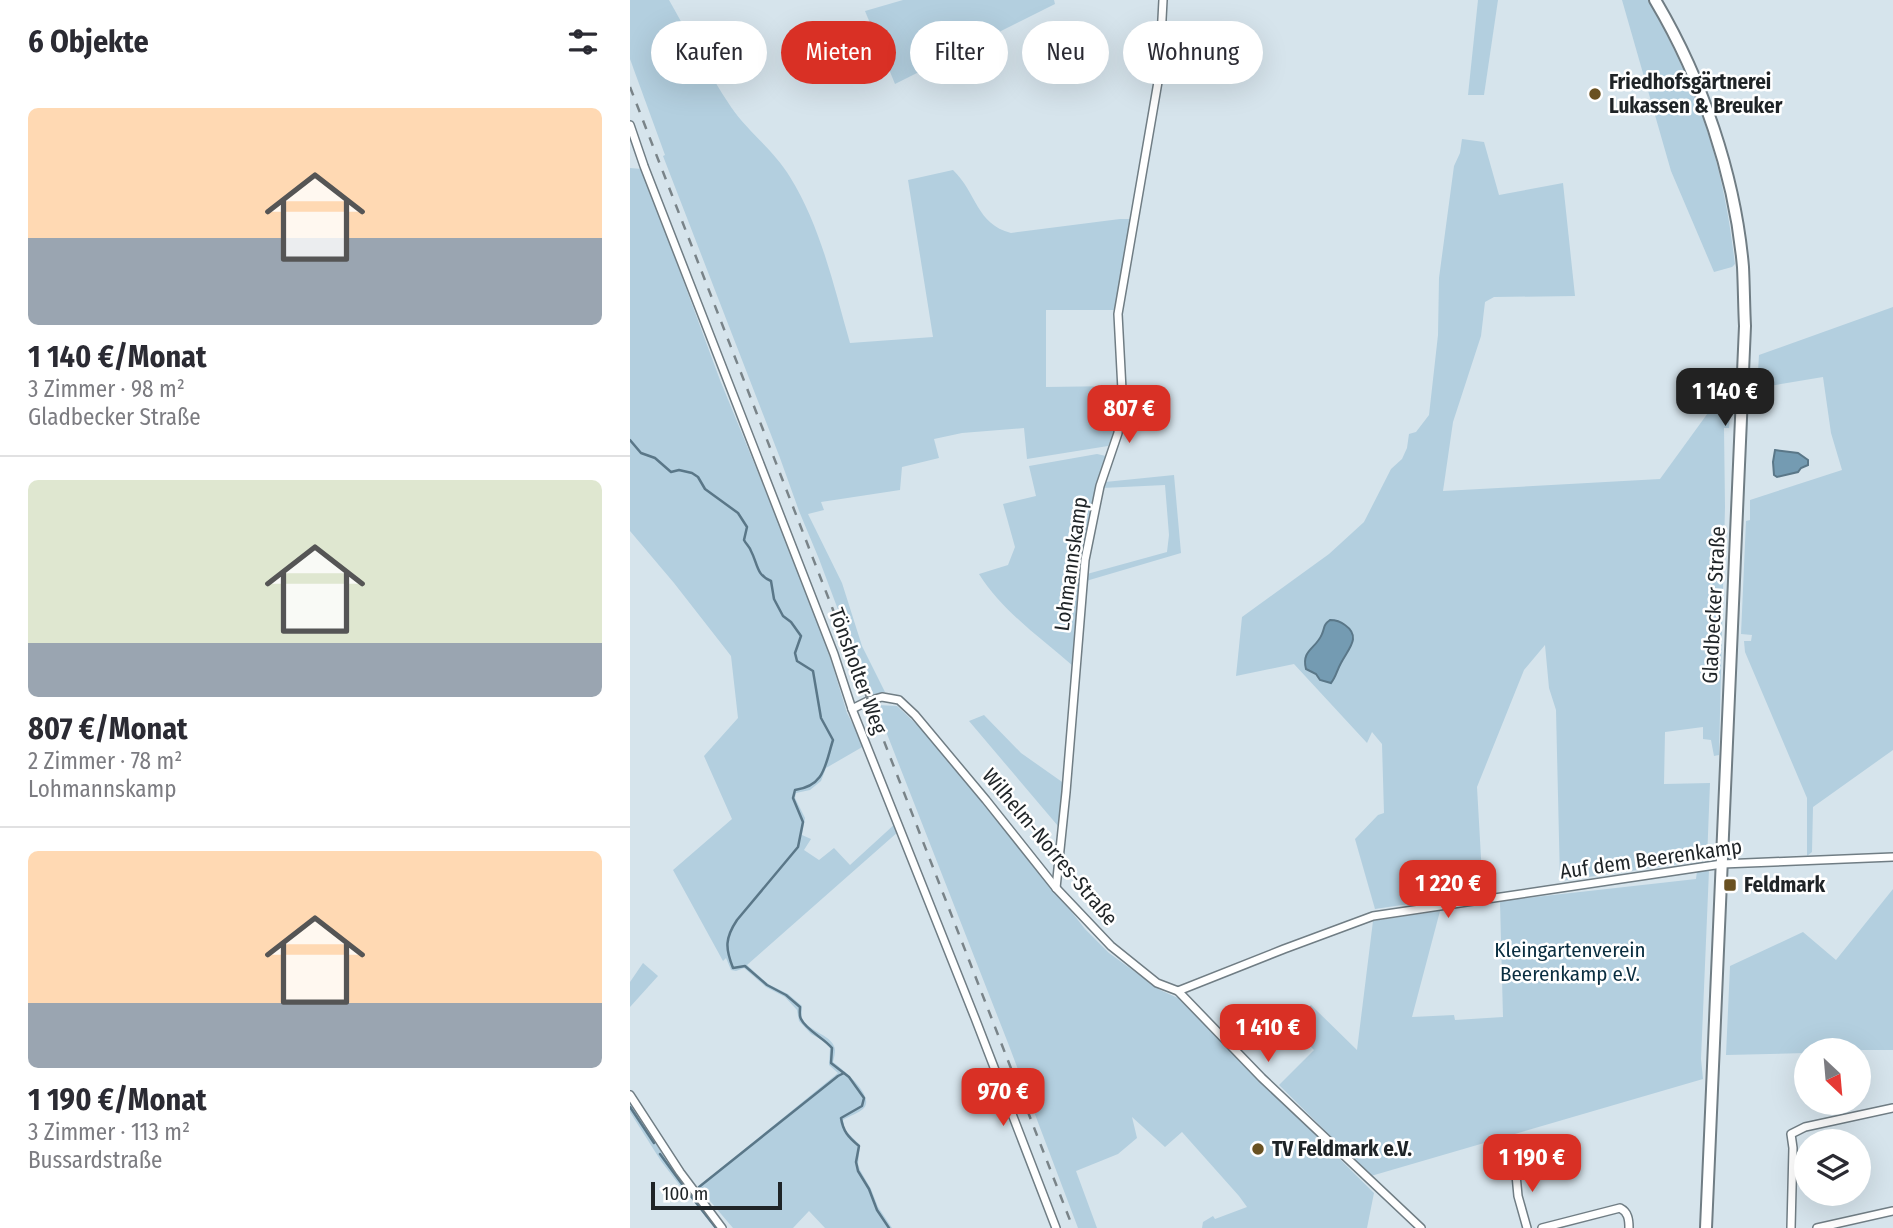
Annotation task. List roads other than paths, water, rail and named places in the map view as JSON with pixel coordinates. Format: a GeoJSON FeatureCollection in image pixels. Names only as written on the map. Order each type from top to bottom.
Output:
{"type":"FeatureCollection","features":[{"type":"Feature","properties":{"kind":"main road","name":"Gladbecker Straße"},"geometry":{"type":"LineString","coordinates":[[1655,0],[1695,78],[1715,135],[1731,195],[1742,265],[1745,326],[1706,1228]]}},
{"type":"Feature","properties":{"kind":"street","name":"Lohmannskamp"},"geometry":{"type":"LineString","coordinates":[[1056,888],[1085,560],[1100,486],[1118,433],[1122,390],[1118,314],[1159,76],[1163,0]]}},
{"type":"Feature","properties":{"kind":"street","name":"Tönsholter Weg"},"geometry":{"type":"LineString","coordinates":[[630,125],[830,641],[852,709],[1056,1228]]}},
{"type":"Feature","properties":{"kind":"street","name":"Wilhelm-Norres-Straße"},"geometry":{"type":"LineString","coordinates":[[852,709],[882,697],[899,699],[986,800],[1056,888],[1111,946],[1157,983],[1178,991],[1262,1078],[1421,1228]]}},
{"type":"Feature","properties":{"kind":"street","name":"Auf dem Beerenkamp"},"geometry":{"type":"LineString","coordinates":[[1178,991],[1373,916],[1722,864],[1893,857]]}},
{"type":"Feature","properties":{"kind":"street"},"geometry":{"type":"LineString","coordinates":[[630,1095],[680,1172],[722,1228]]}},
{"type":"Feature","properties":{"kind":"street"},"geometry":{"type":"LineString","coordinates":[[1791,1228],[1791,1134],[1805,1127],[1893,1108]]}},
{"type":"Feature","properties":{"kind":"street"},"geometry":{"type":"LineString","coordinates":[[1515,1164],[1518,1196],[1527,1228]]}},
{"type":"Feature","properties":{"kind":"street"},"geometry":{"type":"LineString","coordinates":[[1542,1228],[1620,1208],[1625,1210],[1629,1217],[1629,1228]]}},
{"type":"Feature","properties":{"kind":"street"},"geometry":{"type":"LineString","coordinates":[[1817,1228],[1893,1211]]}},
{"type":"Feature","properties":{"kind":"waterway"},"geometry":{"type":"LineString","coordinates":[[630,440],[641,453],[655,458],[671,472],[679,470],[698,477],[705,489],[738,513],[747,527],[744,540],[758,569],[771,581],[774,599],[783,616],[801,636],[795,653],[797,661],[813,671],[821,718],[833,740],[828,758],[818,779],[805,788],[795,790],[793,798],[803,822],[798,847],[737,920],[728,938],[728,949],[733,968],[745,966],[800,1007],[803,1023],[832,1048],[831,1063],[849,1077],[864,1098],[862,1106],[841,1118],[847,1134],[859,1146],[856,1162],[858,1171],[889,1228]]}},
{"type":"Feature","properties":{"kind":"waterway"},"geometry":{"type":"LineString","coordinates":[[699,1187],[844,1073]]}},
{"type":"Feature","properties":{"kind":"waterway"},"geometry":{"type":"LineString","coordinates":[[630,1107],[654,1143]]}},
{"type":"Feature","properties":{"kind":"waterway"},"geometry":{"type":"LineString","coordinates":[[660,1154],[716,1228]]}},
{"type":"Feature","properties":{"kind":"railway"},"geometry":{"type":"LineString","coordinates":[[630,87],[1073,1228]]}},
{"type":"Feature","properties":{"kind":"place","name":"Friedhofsgärtnerei Lukassen & Breuker"},"geometry":{"type":"Point","coordinates":[1595,94]}},
{"type":"Feature","properties":{"kind":"place","name":"Feldmark"},"geometry":{"type":"Point","coordinates":[1730,885]}},
{"type":"Feature","properties":{"kind":"place","name":"TV Feldmark e.V."},"geometry":{"type":"Point","coordinates":[1258,1149]}},
{"type":"Feature","properties":{"kind":"park label","name":"Kleingartenverein Beerenkamp e.V."},"geometry":{"type":"Point","coordinates":[1570,962]}}]}
